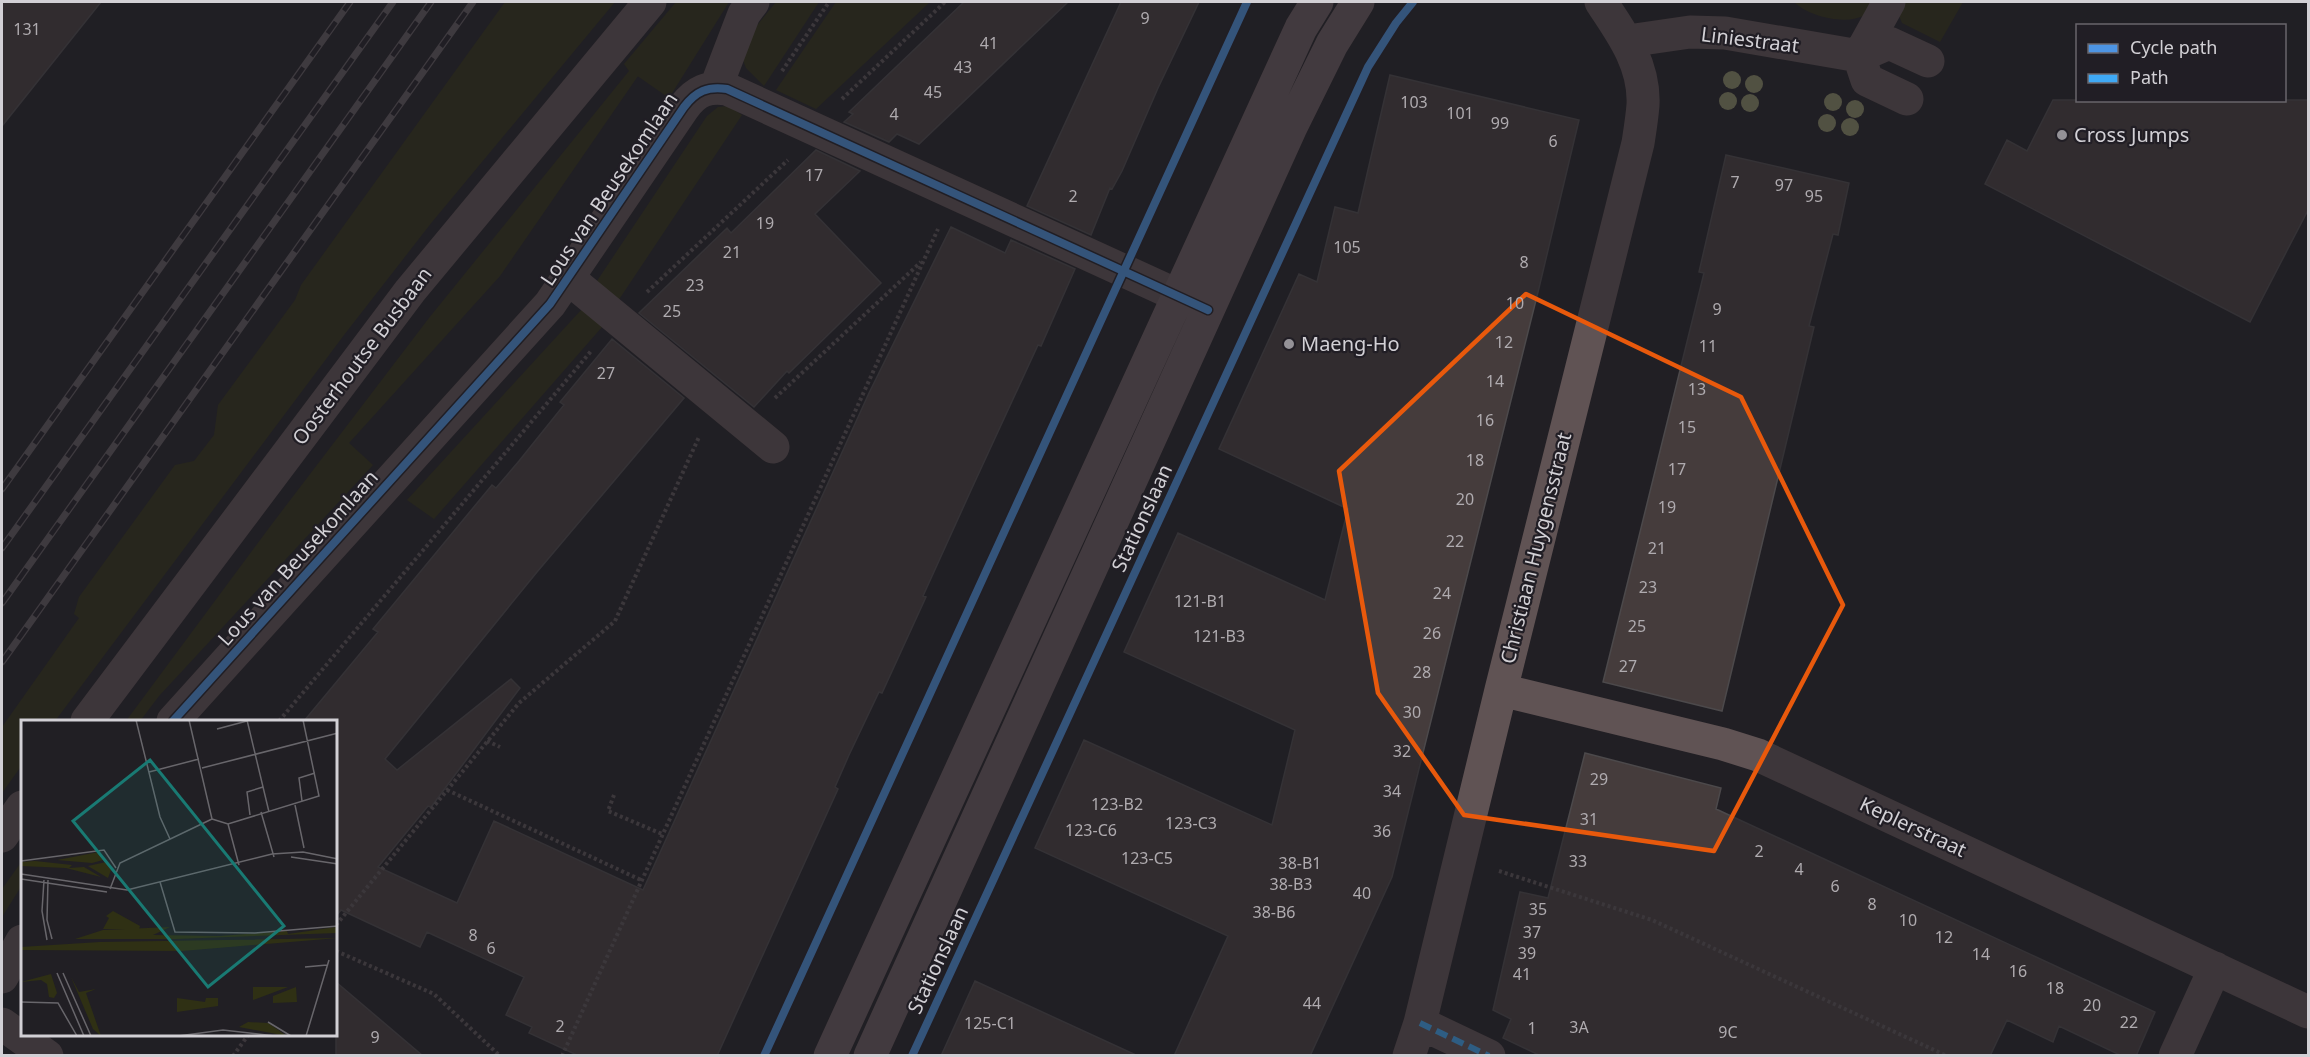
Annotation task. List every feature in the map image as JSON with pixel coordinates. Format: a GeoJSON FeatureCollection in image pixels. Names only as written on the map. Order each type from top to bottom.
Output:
{"type":"FeatureCollection","features":[{"type":"Feature","properties":{"kind":"main road"},"geometry":{"type":"LineString","coordinates":[[830,1056],[1301,28],[1317,2]]}},
{"type":"Feature","properties":{"kind":"main road","name":"Stationslaan"},"geometry":{"type":"LineString","coordinates":[[870,1056],[1291,127],[1332,44],[1358,2]]}},
{"type":"Feature","properties":{"kind":"street","name":"Oosterhoutse Busbaan"},"geometry":{"type":"LineString","coordinates":[[88,720],[410,291],[650,2]]}},
{"type":"Feature","properties":{"kind":"street"},"geometry":{"type":"LineString","coordinates":[[753,2],[744,14],[716,87],[727,89],[812,127],[1208,310]]}},
{"type":"Feature","properties":{"kind":"street"},"geometry":{"type":"LineString","coordinates":[[1601,2],[1628,41]]}},
{"type":"Feature","properties":{"kind":"street"},"geometry":{"type":"LineString","coordinates":[[1888,2],[1858,56],[1867,80],[1907,99]]}},
{"type":"Feature","properties":{"kind":"street","name":"Liniestraat"},"geometry":{"type":"LineString","coordinates":[[1628,41],[1690,32],[1725,33],[1858,56]]}},
{"type":"Feature","properties":{"kind":"street","name":"Christiaan Huygensstraat"},"geometry":{"type":"LineString","coordinates":[[1409,1056],[1420,1023],[1638,143],[1643,103],[1638,66],[1628,41]]}},
{"type":"Feature","properties":{"kind":"street"},"geometry":{"type":"LineString","coordinates":[[1858,56],[1889,43],[1928,62]]}},
{"type":"Feature","properties":{"kind":"street","name":"Lous van Beusekomlaan"},"geometry":{"type":"LineString","coordinates":[[174,720],[550,304],[692,96],[716,87]]}},
{"type":"Feature","properties":{"kind":"street"},"geometry":{"type":"LineString","coordinates":[[568,278],[773,447]]}},
{"type":"Feature","properties":{"kind":"street","name":"Keplerstraat"},"geometry":{"type":"LineString","coordinates":[[1501,690],[1723,744],[1758,755],[2308,1012]]}},
{"type":"Feature","properties":{"kind":"street"},"geometry":{"type":"LineString","coordinates":[[2,836],[21,808]]}},
{"type":"Feature","properties":{"kind":"street"},"geometry":{"type":"LineString","coordinates":[[2,977],[21,943]]}},
{"type":"Feature","properties":{"kind":"street"},"geometry":{"type":"LineString","coordinates":[[2175,1056],[2215,968]]}},
{"type":"Feature","properties":{"kind":"street"},"geometry":{"type":"LineString","coordinates":[[1420,1023],[1489,1056]]}},
{"type":"Feature","properties":{"kind":"street"},"geometry":{"type":"LineString","coordinates":[[2,1024],[47,1056]]}},
{"type":"Feature","properties":{"kind":"path"},"geometry":{"type":"LineString","coordinates":[[759,104],[829,2]]}},
{"type":"Feature","properties":{"kind":"path"},"geometry":{"type":"LineString","coordinates":[[280,720],[618,319],[794,154],[812,127],[945,2]]}},
{"type":"Feature","properties":{"kind":"path"},"geometry":{"type":"LineString","coordinates":[[562,1056],[954,193]]}},
{"type":"Feature","properties":{"kind":"path"},"geometry":{"type":"LineString","coordinates":[[746,425],[924,260]]}},
{"type":"Feature","properties":{"kind":"path"},"geometry":{"type":"LineString","coordinates":[[338,923],[519,703],[615,621],[716,400]]}},
{"type":"Feature","properties":{"kind":"path"},"geometry":{"type":"LineString","coordinates":[[487,741],[500,747]]}},
{"type":"Feature","properties":{"kind":"path"},"geometry":{"type":"LineString","coordinates":[[447,790],[641,880]]}},
{"type":"Feature","properties":{"kind":"path"},"geometry":{"type":"LineString","coordinates":[[615,795],[608,811],[662,834]]}},
{"type":"Feature","properties":{"kind":"path"},"geometry":{"type":"LineString","coordinates":[[1461,859],[1652,920],[1947,1056]]}},
{"type":"Feature","properties":{"kind":"path"},"geometry":{"type":"LineString","coordinates":[[338,952],[434,994],[500,1056]]}},
{"type":"Feature","properties":{"kind":"path"},"geometry":{"type":"LineString","coordinates":[[233,1056],[248,1036]]}},
{"type":"Feature","properties":{"kind":"highlighted area"},"geometry":{"type":"Polygon","coordinates":[[[1526,294],[1741,397],[1843,605],[1714,851],[1464,815],[1378,693],[1339,471],[1526,294]]]}},
{"type":"Feature","properties":{"kind":"green space"},"geometry":{"type":"Polygon","coordinates":[[[505,2],[615,2],[432,222],[344,335],[56,720],[21,720],[21,766],[2,793],[2,727],[79,618],[74,614],[79,597],[175,465],[194,461],[214,435],[218,405],[295,300],[301,285],[505,2]]]}},
{"type":"Feature","properties":{"kind":"green space"},"geometry":{"type":"Polygon","coordinates":[[[676,2],[729,2],[669,98],[638,76],[500,276],[349,443],[373,465],[159,696],[141,720],[127,720],[429,318],[629,71],[624,64],[676,2]]]}},
{"type":"Feature","properties":{"kind":"green space"},"geometry":{"type":"Polygon","coordinates":[[[776,2],[819,2],[764,86],[746,68],[741,55],[755,28],[776,2]]]}},
{"type":"Feature","properties":{"kind":"green space"},"geometry":{"type":"Polygon","coordinates":[[[836,2],[930,2],[816,109],[776,90],[836,2]]]}},
{"type":"Feature","properties":{"kind":"green space"},"geometry":{"type":"Polygon","coordinates":[[[1794,2],[1877,2],[1865,15],[1848,20],[1818,15],[1794,2]]]}},
{"type":"Feature","properties":{"kind":"green space"},"geometry":{"type":"Polygon","coordinates":[[[1905,2],[1963,2],[1940,42],[1902,23],[1899,15],[1905,2]]]}},
{"type":"Feature","properties":{"kind":"green space"},"geometry":{"type":"Polygon","coordinates":[[[728,106],[742,115],[618,301],[595,284],[707,116],[718,107],[728,106]]]}},
{"type":"Feature","properties":{"kind":"green space"},"geometry":{"type":"Polygon","coordinates":[[[582,309],[602,327],[434,519],[407,500],[582,309]]]}},
{"type":"Feature","properties":{"kind":"green space"},"geometry":{"type":"Polygon","coordinates":[[[21,862],[21,887],[2,917],[2,889],[21,862]]]}},
{"type":"Feature","properties":{"kind":"building"},"geometry":{"type":"Polygon","coordinates":[[[2,2],[101,2],[2,126],[2,2]]]}},
{"type":"Feature","properties":{"kind":"building"},"geometry":{"type":"Polygon","coordinates":[[[964,2],[1068,2],[919,144],[897,134],[889,142],[844,122],[853,114],[849,112],[964,2]]]}},
{"type":"Feature","properties":{"kind":"building"},"geometry":{"type":"Polygon","coordinates":[[[1121,2],[1199,2],[1122,171],[1112,189],[1110,188],[1091,235],[1027,206],[1121,2]]]}},
{"type":"Feature","properties":{"kind":"building"},"geometry":{"type":"Polygon","coordinates":[[[1390,75],[1579,120],[1392,877],[1310,1056],[1174,1056],[1228,936],[1035,848],[1084,740],[1272,825],[1295,730],[1124,652],[1178,533],[1325,600],[1348,509],[1219,449],[1299,274],[1317,282],[1335,207],[1358,213],[1390,75]]]}},
{"type":"Feature","properties":{"kind":"building"},"geometry":{"type":"Polygon","coordinates":[[[2053,100],[2076,100],[2076,102],[2286,102],[2286,100],[2308,100],[2308,210],[2250,322],[1985,184],[2007,140],[2027,151],[2053,100]]]}},
{"type":"Feature","properties":{"kind":"building"},"geometry":{"type":"Polygon","coordinates":[[[816,150],[860,171],[815,214],[881,283],[789,373],[787,371],[754,407],[639,313],[727,228],[731,233],[816,150]]]}},
{"type":"Feature","properties":{"kind":"building"},"geometry":{"type":"Polygon","coordinates":[[[1726,155],[1849,183],[1838,235],[1833,234],[1809,326],[1814,327],[1722,711],[1603,682],[1704,273],[1699,272],[1726,155]]]}},
{"type":"Feature","properties":{"kind":"building"},"geometry":{"type":"Polygon","coordinates":[[[951,227],[1005,253],[1011,240],[1075,269],[1041,346],[1038,345],[972,488],[882,693],[879,692],[849,755],[835,787],[838,789],[717,1056],[579,1056],[529,1033],[532,1027],[506,1015],[524,977],[427,932],[420,947],[341,910],[338,914],[338,720],[305,720],[378,632],[373,629],[492,485],[496,488],[519,461],[564,405],[560,402],[612,339],[684,398],[537,572],[385,759],[397,770],[511,679],[520,688],[431,807],[428,806],[378,867],[457,903],[494,821],[643,890],[869,393],[951,227]]]}},
{"type":"Feature","properties":{"kind":"building"},"geometry":{"type":"Polygon","coordinates":[[[1585,753],[1721,788],[1716,809],[2155,1012],[2136,1056],[2122,1056],[2059,1026],[2053,1042],[2007,1020],[1990,1056],[1541,1056],[1503,1038],[1511,1019],[1493,1010],[1520,892],[1548,898],[1585,753]]]}},
{"type":"Feature","properties":{"kind":"building"},"geometry":{"type":"Polygon","coordinates":[[[975,981],[1138,1056],[941,1056],[975,981]]]}},
{"type":"Feature","properties":{"kind":"building"},"geometry":{"type":"Polygon","coordinates":[[[338,984],[423,1056],[336,1056],[338,984]]]}},
{"type":"Feature","properties":{"kind":"railway"},"geometry":{"type":"LineString","coordinates":[[2,489],[350,2]]}},
{"type":"Feature","properties":{"kind":"railway"},"geometry":{"type":"LineString","coordinates":[[2,548],[393,2]]}},
{"type":"Feature","properties":{"kind":"railway"},"geometry":{"type":"LineString","coordinates":[[2,603],[431,2]]}},
{"type":"Feature","properties":{"kind":"railway"},"geometry":{"type":"LineString","coordinates":[[2,662],[473,2]]}},
{"type":"Feature","properties":{"kind":"marked path"},"geometry":{"type":"LineString","coordinates":[[1420,1023],[1489,1056]]}},
{"type":"Feature","properties":{"kind":"cycle path"},"geometry":{"type":"LineString","coordinates":[[764,1056],[1247,2]]}},
{"type":"Feature","properties":{"kind":"cycle path"},"geometry":{"type":"LineString","coordinates":[[912,1056],[1368,67],[1396,23],[1413,2]]}},
{"type":"Feature","properties":{"kind":"cycle path"},"geometry":{"type":"LineString","coordinates":[[174,720],[550,304],[684,107],[698,93],[708,89],[727,89],[1208,310]]}},
{"type":"Feature","properties":{"kind":"place","name":"Cross Jumps"},"geometry":{"type":"Point","coordinates":[2062,135]}},
{"type":"Feature","properties":{"kind":"place","name":"Maeng-Ho"},"geometry":{"type":"Point","coordinates":[1289,344]}}]}
